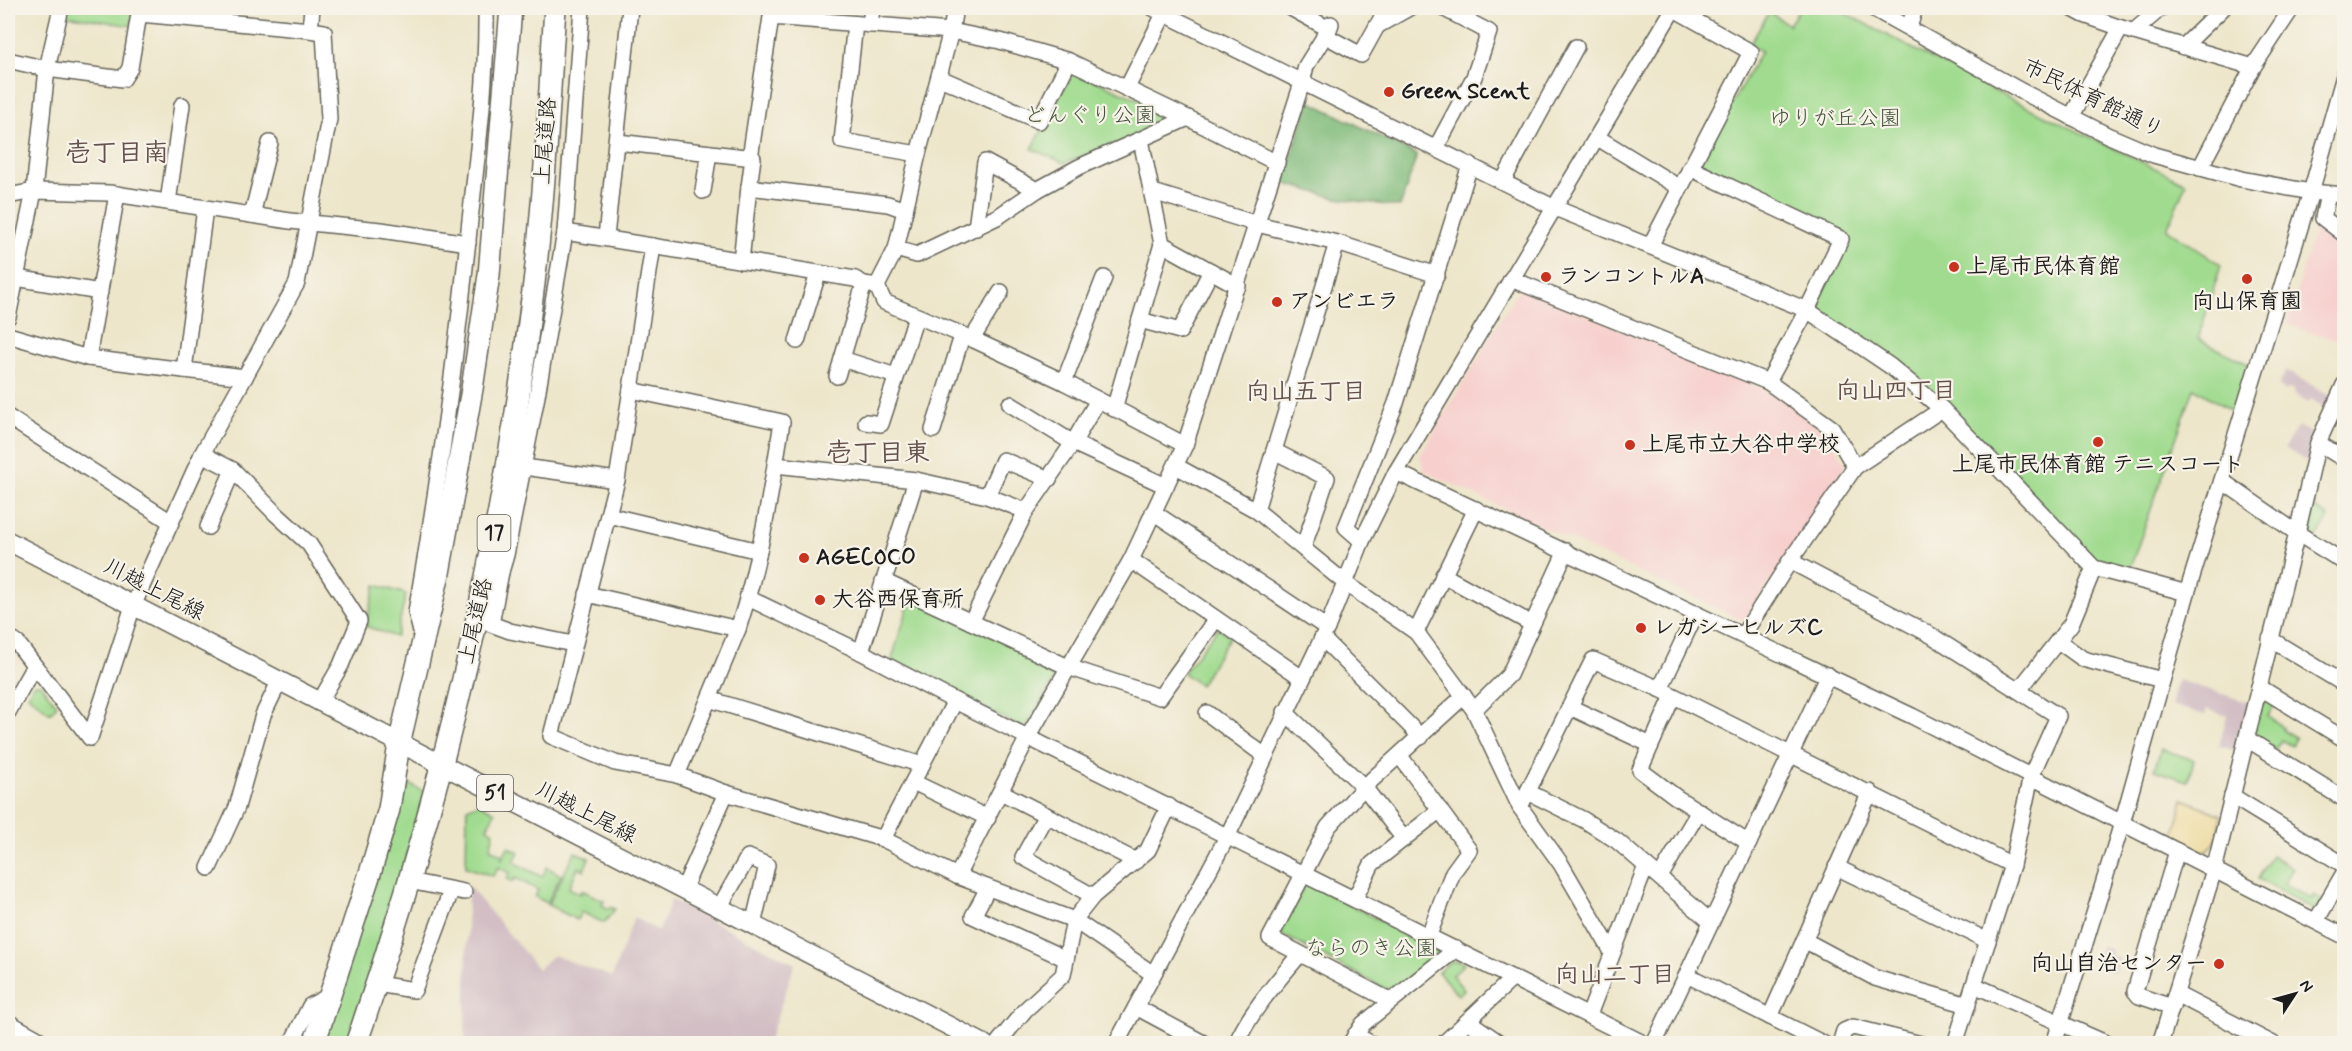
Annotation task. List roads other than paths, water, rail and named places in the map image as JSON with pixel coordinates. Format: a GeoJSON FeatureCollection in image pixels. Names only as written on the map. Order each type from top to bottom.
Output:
{"type":"FeatureCollection","features":[{"type":"Feature","properties":{"kind":"highway","name":"上尾道路"},"geometry":{"type":"LineString","coordinates":[[314,1044],[372,870],[389,809],[399,744],[422,636],[439,573],[489,275],[511,8]]}},
{"type":"Feature","properties":{"kind":"highway","name":"上尾道路"},"geometry":{"type":"LineString","coordinates":[[356,1044],[409,881],[484,586],[518,398],[534,282],[555,8]]}},
{"type":"Feature","properties":{"kind":"main road","name":"川越上尾線"},"geometry":{"type":"LineString","coordinates":[[8,543],[984,1044]]}},
{"type":"Feature","properties":{"kind":"street"},"geometry":{"type":"LineString","coordinates":[[8,317],[34,191],[47,69],[61,8]]}},
{"type":"Feature","properties":{"kind":"street"},"geometry":{"type":"LineString","coordinates":[[310,30],[312,8]]}},
{"type":"Feature","properties":{"kind":"street"},"geometry":{"type":"LineString","coordinates":[[422,636],[416,612],[457,345],[482,103],[487,39],[486,8]]}},
{"type":"Feature","properties":{"kind":"street"},"geometry":{"type":"LineString","coordinates":[[573,644],[510,631],[491,624],[524,467],[565,232],[582,8]]}},
{"type":"Feature","properties":{"kind":"street"},"geometry":{"type":"LineString","coordinates":[[606,237],[618,142],[630,8]]}},
{"type":"Feature","properties":{"kind":"street"},"geometry":{"type":"LineString","coordinates":[[872,8],[862,24],[842,141],[918,154]]}},
{"type":"Feature","properties":{"kind":"street"},"geometry":{"type":"LineString","coordinates":[[837,376],[871,285],[896,249],[918,154],[940,78],[955,8]]}},
{"type":"Feature","properties":{"kind":"street"},"geometry":{"type":"LineString","coordinates":[[1293,8],[1328,30],[1361,55],[1387,8]]}},
{"type":"Feature","properties":{"kind":"street"},"geometry":{"type":"LineString","coordinates":[[1377,26],[1409,8]]}},
{"type":"Feature","properties":{"kind":"street"},"geometry":{"type":"LineString","coordinates":[[1436,148],[1474,77],[1489,32],[1443,8]]}},
{"type":"Feature","properties":{"kind":"street"},"geometry":{"type":"LineString","coordinates":[[1116,1044],[1228,835],[1324,633],[1362,541],[1396,472],[1674,8],[1751,52],[1650,246]]}},
{"type":"Feature","properties":{"kind":"street","name":"市民体育館通り"},"geometry":{"type":"LineString","coordinates":[[1872,8],[2070,117],[2154,155],[2241,179],[2312,192],[2344,195]]}},
{"type":"Feature","properties":{"kind":"street"},"geometry":{"type":"LineString","coordinates":[[1909,28],[1915,8]]}},
{"type":"Feature","properties":{"kind":"street"},"geometry":{"type":"LineString","coordinates":[[2070,117],[2127,30],[2161,8]]}},
{"type":"Feature","properties":{"kind":"street"},"geometry":{"type":"LineString","coordinates":[[2182,47],[2223,8]]}},
{"type":"Feature","properties":{"kind":"street"},"geometry":{"type":"LineString","coordinates":[[2200,168],[2253,67],[2292,8]]}},
{"type":"Feature","properties":{"kind":"street"},"geometry":{"type":"LineString","coordinates":[[1127,88],[1161,9],[1302,84],[1556,208],[1808,310],[1890,366],[1942,409],[2094,568],[2187,594]]}},
{"type":"Feature","properties":{"kind":"street"},"geometry":{"type":"LineString","coordinates":[[2081,10],[2127,30],[2253,67]]}},
{"type":"Feature","properties":{"kind":"street"},"geometry":{"type":"LineString","coordinates":[[8,60],[47,69],[123,80],[130,68],[140,11],[324,32],[329,119],[297,283],[202,454],[171,522],[133,606],[90,738],[18,644],[8,637]]}},
{"type":"Feature","properties":{"kind":"street"},"geometry":{"type":"LineString","coordinates":[[750,158],[771,17],[811,14],[862,24],[951,31],[1000,41],[1069,61],[1277,163]]}},
{"type":"Feature","properties":{"kind":"street"},"geometry":{"type":"LineString","coordinates":[[957,876],[1028,737],[1131,560],[1176,466],[1238,286],[1306,66],[1328,30]]}},
{"type":"Feature","properties":{"kind":"street"},"geometry":{"type":"LineString","coordinates":[[1503,181],[1576,47]]}},
{"type":"Feature","properties":{"kind":"street"},"geometry":{"type":"LineString","coordinates":[[940,78],[1039,121],[1069,61]]}},
{"type":"Feature","properties":{"kind":"street"},"geometry":{"type":"LineString","coordinates":[[2054,1044],[2122,823],[2187,594],[2312,192],[2344,76]]}},
{"type":"Feature","properties":{"kind":"street"},"geometry":{"type":"LineString","coordinates":[[168,202],[182,105]]}},
{"type":"Feature","properties":{"kind":"street"},"geometry":{"type":"LineString","coordinates":[[896,249],[917,255],[999,216],[1037,190],[1079,167],[1188,118]]}},
{"type":"Feature","properties":{"kind":"street"},"geometry":{"type":"LineString","coordinates":[[1598,138],[1680,188]]}},
{"type":"Feature","properties":{"kind":"street"},"geometry":{"type":"LineString","coordinates":[[1114,409],[1162,244],[1141,140]]}},
{"type":"Feature","properties":{"kind":"street"},"geometry":{"type":"LineString","coordinates":[[618,142],[753,158],[741,261]]}},
{"type":"Feature","properties":{"kind":"street"},"geometry":{"type":"LineString","coordinates":[[252,215],[270,143]]}},
{"type":"Feature","properties":{"kind":"street"},"geometry":{"type":"LineString","coordinates":[[704,191],[709,153]]}},
{"type":"Feature","properties":{"kind":"street"},"geometry":{"type":"LineString","coordinates":[[976,228],[985,162],[1037,190]]}},
{"type":"Feature","properties":{"kind":"street"},"geometry":{"type":"LineString","coordinates":[[1362,541],[1346,527],[1396,403],[1470,165]]}},
{"type":"Feature","properties":{"kind":"street"},"geometry":{"type":"LineString","coordinates":[[1690,168],[1841,240],[1808,310],[1767,382]]}},
{"type":"Feature","properties":{"kind":"street"},"geometry":{"type":"LineString","coordinates":[[749,187],[888,204],[905,210]]}},
{"type":"Feature","properties":{"kind":"street"},"geometry":{"type":"LineString","coordinates":[[8,196],[34,191],[117,194],[252,215],[468,243]]}},
{"type":"Feature","properties":{"kind":"street"},"geometry":{"type":"LineString","coordinates":[[1153,192],[1257,224],[1337,243],[1437,275]]}},
{"type":"Feature","properties":{"kind":"street"},"geometry":{"type":"LineString","coordinates":[[88,358],[117,194]]}},
{"type":"Feature","properties":{"kind":"street"},"geometry":{"type":"LineString","coordinates":[[2328,194],[2323,218],[2344,234]]}},
{"type":"Feature","properties":{"kind":"street"},"geometry":{"type":"LineString","coordinates":[[184,370],[205,208]]}},
{"type":"Feature","properties":{"kind":"street"},"geometry":{"type":"LineString","coordinates":[[565,232],[855,279],[871,285],[884,302],[1064,382],[1185,445]]}},
{"type":"Feature","properties":{"kind":"street"},"geometry":{"type":"LineString","coordinates":[[1256,510],[1337,243]]}},
{"type":"Feature","properties":{"kind":"street"},"geometry":{"type":"LineString","coordinates":[[1162,244],[1238,286]]}},
{"type":"Feature","properties":{"kind":"street"},"geometry":{"type":"LineString","coordinates":[[653,246],[617,480],[550,736],[615,763],[677,775],[726,793],[884,839],[957,876],[1074,920],[1154,974]]}},
{"type":"Feature","properties":{"kind":"street"},"geometry":{"type":"LineString","coordinates":[[1140,320],[1180,331],[1211,271]]}},
{"type":"Feature","properties":{"kind":"street"},"geometry":{"type":"LineString","coordinates":[[797,341],[818,273]]}},
{"type":"Feature","properties":{"kind":"street"},"geometry":{"type":"LineString","coordinates":[[16,278],[100,291]]}},
{"type":"Feature","properties":{"kind":"street"},"geometry":{"type":"LineString","coordinates":[[1064,382],[1104,278]]}},
{"type":"Feature","properties":{"kind":"street"},"geometry":{"type":"LineString","coordinates":[[1511,279],[1767,382],[1832,428],[1855,467]]}},
{"type":"Feature","properties":{"kind":"street"},"geometry":{"type":"LineString","coordinates":[[933,430],[967,338],[1001,292]]}},
{"type":"Feature","properties":{"kind":"street"},"geometry":{"type":"LineString","coordinates":[[866,422],[881,424],[916,317]]}},
{"type":"Feature","properties":{"kind":"street"},"geometry":{"type":"LineString","coordinates":[[8,335],[88,358],[245,377]]}},
{"type":"Feature","properties":{"kind":"street"},"geometry":{"type":"LineString","coordinates":[[842,359],[896,376]]}},
{"type":"Feature","properties":{"kind":"street"},"geometry":{"type":"LineString","coordinates":[[2160,1044],[2214,870],[2318,443],[2344,385]]}},
{"type":"Feature","properties":{"kind":"street"},"geometry":{"type":"LineString","coordinates":[[632,390],[782,422],[748,598],[738,629],[677,775]]}},
{"type":"Feature","properties":{"kind":"street"},"geometry":{"type":"LineString","coordinates":[[971,622],[1026,511],[1073,443],[1098,400]]}},
{"type":"Feature","properties":{"kind":"street"},"geometry":{"type":"LineString","coordinates":[[1010,404],[1073,443],[1166,486]]}},
{"type":"Feature","properties":{"kind":"street"},"geometry":{"type":"LineString","coordinates":[[1743,635],[1790,561],[1855,467],[1942,409]]}},
{"type":"Feature","properties":{"kind":"street"},"geometry":{"type":"LineString","coordinates":[[8,417],[171,522]]}},
{"type":"Feature","properties":{"kind":"street"},"geometry":{"type":"LineString","coordinates":[[2318,443],[2344,459]]}},
{"type":"Feature","properties":{"kind":"street"},"geometry":{"type":"LineString","coordinates":[[1274,451],[1327,478],[1303,548]]}},
{"type":"Feature","properties":{"kind":"street"},"geometry":{"type":"LineString","coordinates":[[202,454],[233,470],[309,544],[359,621],[341,664],[319,702]]}},
{"type":"Feature","properties":{"kind":"street"},"geometry":{"type":"LineString","coordinates":[[987,496],[1003,460],[1049,479]]}},
{"type":"Feature","properties":{"kind":"street"},"geometry":{"type":"LineString","coordinates":[[775,465],[915,480],[987,496],[1026,511]]}},
{"type":"Feature","properties":{"kind":"street"},"geometry":{"type":"LineString","coordinates":[[1176,466],[1256,510],[1344,582],[1416,632],[1474,710],[1520,807],[1561,864],[1612,952]]}},
{"type":"Feature","properties":{"kind":"street"},"geometry":{"type":"LineString","coordinates":[[524,467],[617,480]]}},
{"type":"Feature","properties":{"kind":"street"},"geometry":{"type":"LineString","coordinates":[[208,527],[233,470]]}},
{"type":"Feature","properties":{"kind":"street"},"geometry":{"type":"LineString","coordinates":[[1396,472],[1828,675],[2344,936]]}},
{"type":"Feature","properties":{"kind":"street"},"geometry":{"type":"LineString","coordinates":[[861,652],[915,480]]}},
{"type":"Feature","properties":{"kind":"street"},"geometry":{"type":"LineString","coordinates":[[2222,481],[2297,533],[2344,562]]}},
{"type":"Feature","properties":{"kind":"street"},"geometry":{"type":"LineString","coordinates":[[1416,632],[1476,509]]}},
{"type":"Feature","properties":{"kind":"street"},"geometry":{"type":"LineString","coordinates":[[1153,512],[1324,633],[1421,737]]}},
{"type":"Feature","properties":{"kind":"street"},"geometry":{"type":"LineString","coordinates":[[608,515],[759,550]]}},
{"type":"Feature","properties":{"kind":"street"},"geometry":{"type":"LineString","coordinates":[[1474,710],[1509,675],[1566,551]]}},
{"type":"Feature","properties":{"kind":"street"},"geometry":{"type":"LineString","coordinates":[[1131,560],[1302,678]]}},
{"type":"Feature","properties":{"kind":"street"},"geometry":{"type":"LineString","coordinates":[[1790,561],[1929,634],[2058,716],[2031,776],[2012,865],[1955,1044]]}},
{"type":"Feature","properties":{"kind":"street"},"geometry":{"type":"LineString","coordinates":[[2019,690],[2071,624],[2094,568]]}},
{"type":"Feature","properties":{"kind":"street"},"geometry":{"type":"LineString","coordinates":[[484,586],[501,572]]}},
{"type":"Feature","properties":{"kind":"street"},"geometry":{"type":"LineString","coordinates":[[1443,575],[1532,624]]}},
{"type":"Feature","properties":{"kind":"street"},"geometry":{"type":"LineString","coordinates":[[883,581],[1068,667],[1160,697],[1216,619]]}},
{"type":"Feature","properties":{"kind":"street"},"geometry":{"type":"LineString","coordinates":[[587,594],[738,629]]}},
{"type":"Feature","properties":{"kind":"street"},"geometry":{"type":"LineString","coordinates":[[748,598],[861,652],[1645,1044]]}},
{"type":"Feature","properties":{"kind":"street"},"geometry":{"type":"LineString","coordinates":[[1696,613],[1651,745],[1640,770],[1749,843]]}},
{"type":"Feature","properties":{"kind":"street"},"geometry":{"type":"LineString","coordinates":[[2270,639],[2344,684]]}},
{"type":"Feature","properties":{"kind":"street"},"geometry":{"type":"LineString","coordinates":[[2058,641],[2083,659],[2162,680]]}},
{"type":"Feature","properties":{"kind":"street"},"geometry":{"type":"LineString","coordinates":[[1520,807],[1593,660],[1667,693],[1791,756],[1870,792],[2012,865]]}},
{"type":"Feature","properties":{"kind":"street"},"geometry":{"type":"LineString","coordinates":[[8,712],[34,666]]}},
{"type":"Feature","properties":{"kind":"street"},"geometry":{"type":"LineString","coordinates":[[1654,1044],[1828,675]]}},
{"type":"Feature","properties":{"kind":"street"},"geometry":{"type":"LineString","coordinates":[[209,868],[237,807],[263,715],[279,682]]}},
{"type":"Feature","properties":{"kind":"street"},"geometry":{"type":"LineString","coordinates":[[2259,687],[2344,739]]}},
{"type":"Feature","properties":{"kind":"street"},"geometry":{"type":"LineString","coordinates":[[1391,1001],[1270,938],[1328,827],[1364,787],[1464,696]]}},
{"type":"Feature","properties":{"kind":"street"},"geometry":{"type":"LineString","coordinates":[[709,699],[922,765]]}},
{"type":"Feature","properties":{"kind":"street"},"geometry":{"type":"LineString","coordinates":[[884,839],[955,701]]}},
{"type":"Feature","properties":{"kind":"street"},"geometry":{"type":"LineString","coordinates":[[1570,707],[1651,745]]}},
{"type":"Feature","properties":{"kind":"street"},"geometry":{"type":"LineString","coordinates":[[1286,712],[1364,787],[1404,838]]}},
{"type":"Feature","properties":{"kind":"street"},"geometry":{"type":"LineString","coordinates":[[1207,713],[1265,756]]}},
{"type":"Feature","properties":{"kind":"street"},"geometry":{"type":"LineString","coordinates":[[2247,739],[2344,799]]}},
{"type":"Feature","properties":{"kind":"street"},"geometry":{"type":"LineString","coordinates":[[1400,756],[1469,850],[1453,872],[1429,935]]}},
{"type":"Feature","properties":{"kind":"street"},"geometry":{"type":"LineString","coordinates":[[913,782],[988,818]]}},
{"type":"Feature","properties":{"kind":"street"},"geometry":{"type":"LineString","coordinates":[[1001,792],[1136,861]]}},
{"type":"Feature","properties":{"kind":"street"},"geometry":{"type":"LineString","coordinates":[[1528,792],[1584,820],[1617,841],[1712,922]]}},
{"type":"Feature","properties":{"kind":"street"},"geometry":{"type":"LineString","coordinates":[[1770,1017],[1870,792]]}},
{"type":"Feature","properties":{"kind":"street"},"geometry":{"type":"LineString","coordinates":[[683,890],[726,793]]}},
{"type":"Feature","properties":{"kind":"street"},"geometry":{"type":"LineString","coordinates":[[2232,796],[2344,865]]}},
{"type":"Feature","properties":{"kind":"street"},"geometry":{"type":"LineString","coordinates":[[997,1044],[1025,1010],[1063,975],[1074,920],[1093,896],[1148,850],[1169,806]]}},
{"type":"Feature","properties":{"kind":"street"},"geometry":{"type":"LineString","coordinates":[[1355,898],[1372,864],[1440,810]]}},
{"type":"Feature","properties":{"kind":"street"},"geometry":{"type":"LineString","coordinates":[[1660,878],[1699,811]]}},
{"type":"Feature","properties":{"kind":"street"},"geometry":{"type":"LineString","coordinates":[[1046,815],[1023,857],[1093,896]]}},
{"type":"Feature","properties":{"kind":"street"},"geometry":{"type":"LineString","coordinates":[[2177,851],[2135,991],[2139,996],[2174,1001],[2273,1044]]}},
{"type":"Feature","properties":{"kind":"street"},"geometry":{"type":"LineString","coordinates":[[719,908],[748,857],[767,865],[753,925]]}},
{"type":"Feature","properties":{"kind":"street"},"geometry":{"type":"LineString","coordinates":[[1589,1016],[1646,866]]}},
{"type":"Feature","properties":{"kind":"street"},"geometry":{"type":"LineString","coordinates":[[1836,867],[1988,941]]}},
{"type":"Feature","properties":{"kind":"street"},"geometry":{"type":"LineString","coordinates":[[2316,921],[2344,873]]}},
{"type":"Feature","properties":{"kind":"street"},"geometry":{"type":"LineString","coordinates":[[377,984],[414,990],[457,892],[409,881]]}},
{"type":"Feature","properties":{"kind":"street"},"geometry":{"type":"LineString","coordinates":[[988,888],[973,916],[1066,959]]}},
{"type":"Feature","properties":{"kind":"street"},"geometry":{"type":"LineString","coordinates":[[1804,940],[1875,978],[1968,1005]]}},
{"type":"Feature","properties":{"kind":"street"},"geometry":{"type":"LineString","coordinates":[[1372,1044],[1353,1039],[1363,1024],[1456,949]]}},
{"type":"Feature","properties":{"kind":"street"},"geometry":{"type":"LineString","coordinates":[[1236,1044],[1244,1027],[1264,997],[1300,954]]}},
{"type":"Feature","properties":{"kind":"street"},"geometry":{"type":"LineString","coordinates":[[1687,975],[1824,1044]]}},
{"type":"Feature","properties":{"kind":"street"},"geometry":{"type":"LineString","coordinates":[[1443,1044],[1513,978]]}},
{"type":"Feature","properties":{"kind":"street"},"geometry":{"type":"LineString","coordinates":[[1974,985],[2108,1044]]}},
{"type":"Feature","properties":{"kind":"street"},"geometry":{"type":"LineString","coordinates":[[291,1044],[310,1006],[329,996]]}},
{"type":"Feature","properties":{"kind":"street"},"geometry":{"type":"LineString","coordinates":[[1136,1007],[1205,1044]]}},
{"type":"Feature","properties":{"kind":"street"},"geometry":{"type":"LineString","coordinates":[[1468,1021],[1501,1044]]}},
{"type":"Feature","properties":{"kind":"street"},"geometry":{"type":"LineString","coordinates":[[8,1022],[40,1040]]}},
{"type":"Feature","properties":{"kind":"street"},"geometry":{"type":"LineString","coordinates":[[1840,1044],[1844,1031],[1853,1027],[1921,1044]]}},
{"type":"Feature","properties":{"kind":"place","name":"Green Scent"},"geometry":{"type":"Point","coordinates":[1389,92]}},
{"type":"Feature","properties":{"kind":"place","name":"上尾市民体育館"},"geometry":{"type":"Point","coordinates":[1954,267]}},
{"type":"Feature","properties":{"kind":"place","name":"ランコントルA"},"geometry":{"type":"Point","coordinates":[1546,277]}},
{"type":"Feature","properties":{"kind":"place","name":"向山保育園"},"geometry":{"type":"Point","coordinates":[2247,279]}},
{"type":"Feature","properties":{"kind":"place","name":"アンビエラ"},"geometry":{"type":"Point","coordinates":[1277,302]}},
{"type":"Feature","properties":{"kind":"place","name":"上尾市民体育館 テニスコート"},"geometry":{"type":"Point","coordinates":[2098,442]}},
{"type":"Feature","properties":{"kind":"place","name":"上尾市立大谷中学校"},"geometry":{"type":"Point","coordinates":[1630,445]}},
{"type":"Feature","properties":{"kind":"place","name":"AGECOCO"},"geometry":{"type":"Point","coordinates":[804,558]}},
{"type":"Feature","properties":{"kind":"place","name":"大谷西保育所"},"geometry":{"type":"Point","coordinates":[820,600]}},
{"type":"Feature","properties":{"kind":"place","name":"レガシーヒルズC"},"geometry":{"type":"Point","coordinates":[1641,628]}},
{"type":"Feature","properties":{"kind":"place","name":"向山自治センター"},"geometry":{"type":"Point","coordinates":[2219,964]}},
{"type":"Feature","properties":{"kind":"district","name":"壱丁目南"},"geometry":{"type":"Point","coordinates":[117,154]}},
{"type":"Feature","properties":{"kind":"district","name":"向山四丁目"},"geometry":{"type":"Point","coordinates":[1896,391]}},
{"type":"Feature","properties":{"kind":"district","name":"向山五丁目"},"geometry":{"type":"Point","coordinates":[1306,392]}},
{"type":"Feature","properties":{"kind":"district","name":"壱丁目東"},"geometry":{"type":"Point","coordinates":[878,454]}},
{"type":"Feature","properties":{"kind":"district","name":"向山二丁目"},"geometry":{"type":"Point","coordinates":[1615,975]}},
{"type":"Feature","properties":{"kind":"park label","name":"どんぐり公園"},"geometry":{"type":"Point","coordinates":[1090,116]}},
{"type":"Feature","properties":{"kind":"park label","name":"ゆりが丘公園"},"geometry":{"type":"Point","coordinates":[1835,119]}},
{"type":"Feature","properties":{"kind":"park label","name":"ならのき公園"},"geometry":{"type":"Point","coordinates":[1371,949]}}]}
